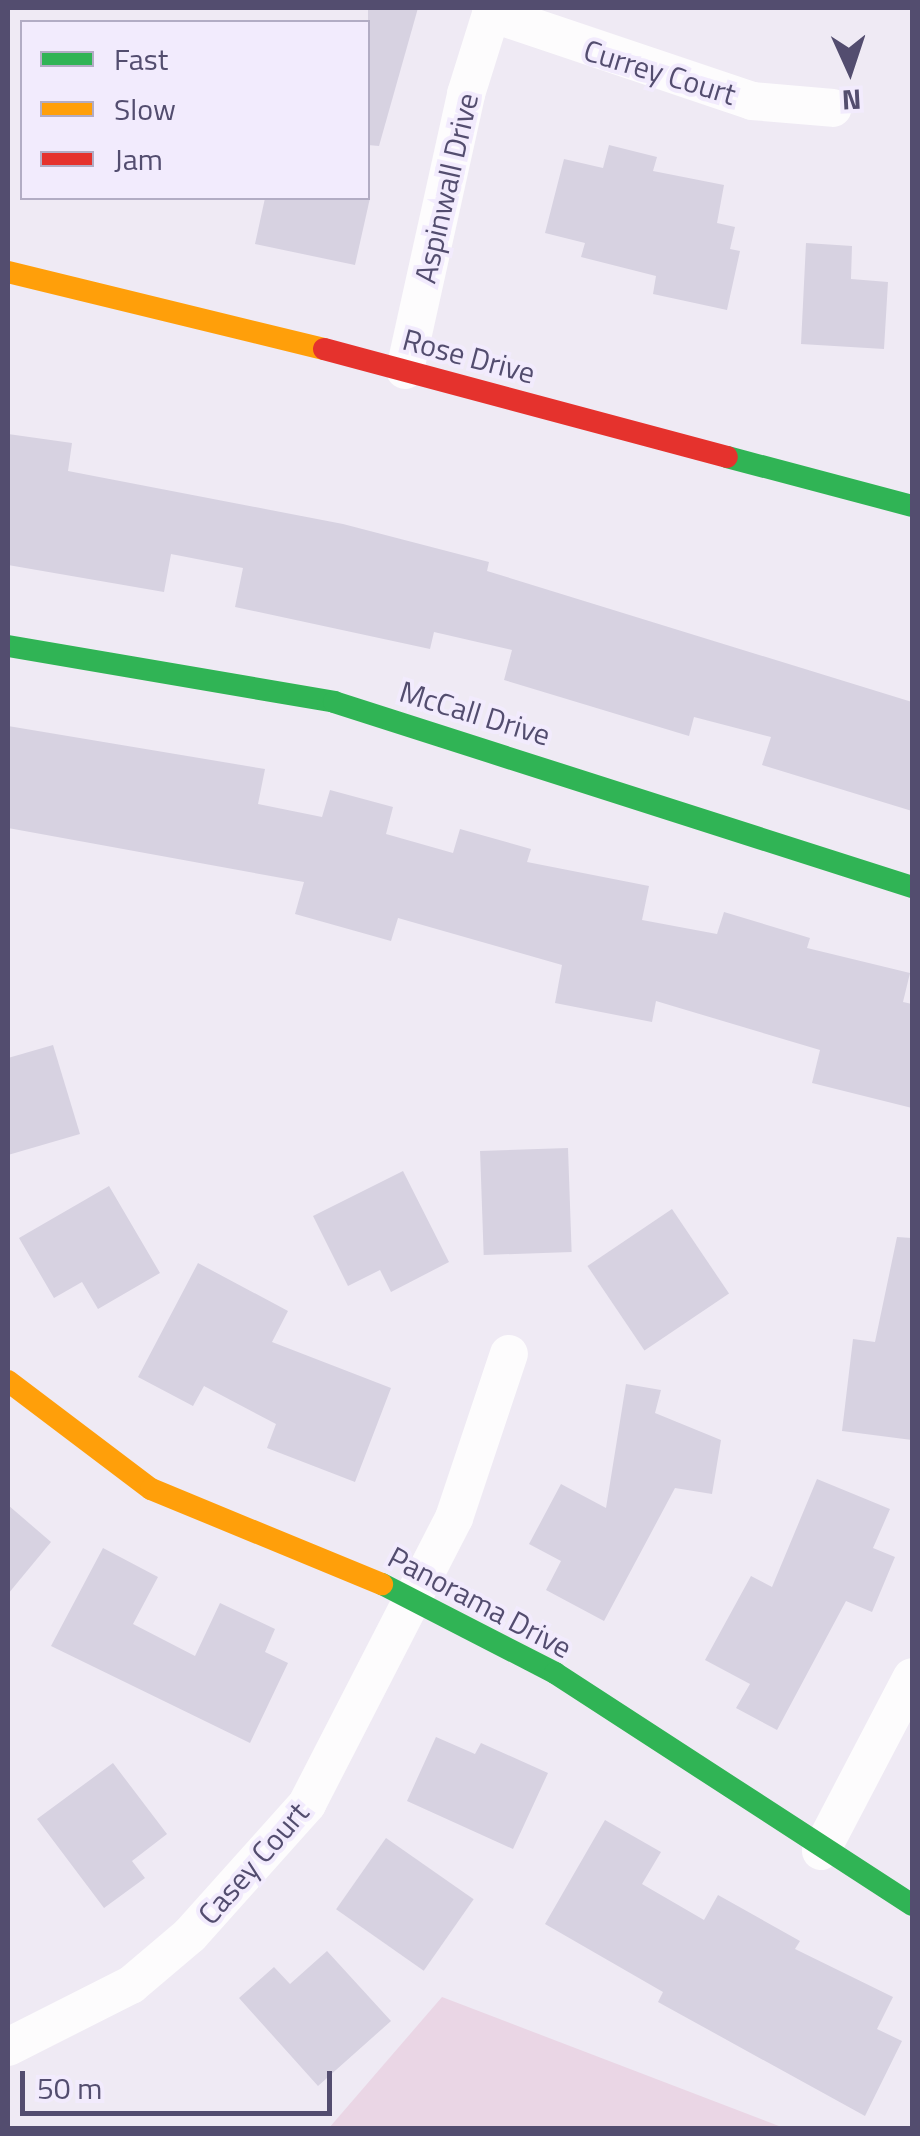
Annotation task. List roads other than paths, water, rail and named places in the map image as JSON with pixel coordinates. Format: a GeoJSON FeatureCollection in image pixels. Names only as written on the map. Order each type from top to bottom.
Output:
{"type":"FeatureCollection","features":[{"type":"Feature","properties":{"kind":"street","name":"Currey Court"},"geometry":{"type":"LineString","coordinates":[[492,10],[752,101],[833,108]]}},
{"type":"Feature","properties":{"kind":"street","name":"Aspinwall Drive"},"geometry":{"type":"LineString","coordinates":[[406,370],[466,94],[492,10]]}},
{"type":"Feature","properties":{"kind":"street","name":"Rose Drive"},"geometry":{"type":"LineString","coordinates":[[8,272],[130,297],[912,506]]}},
{"type":"Feature","properties":{"kind":"street","name":"McCall Drive"},"geometry":{"type":"LineString","coordinates":[[8,646],[334,702],[912,887]]}},
{"type":"Feature","properties":{"kind":"street","name":"Casey Court"},"geometry":{"type":"LineString","coordinates":[[8,2047],[131,1985],[246,1876],[307,1804],[454,1518],[509,1354]]}},
{"type":"Feature","properties":{"kind":"street","name":"Panorama Drive"},"geometry":{"type":"LineString","coordinates":[[8,1381],[151,1489],[413,1597],[554,1672],[821,1851],[912,1905]]}},
{"type":"Feature","properties":{"kind":"street"},"geometry":{"type":"LineString","coordinates":[[821,1851],[912,1677]]}}]}
